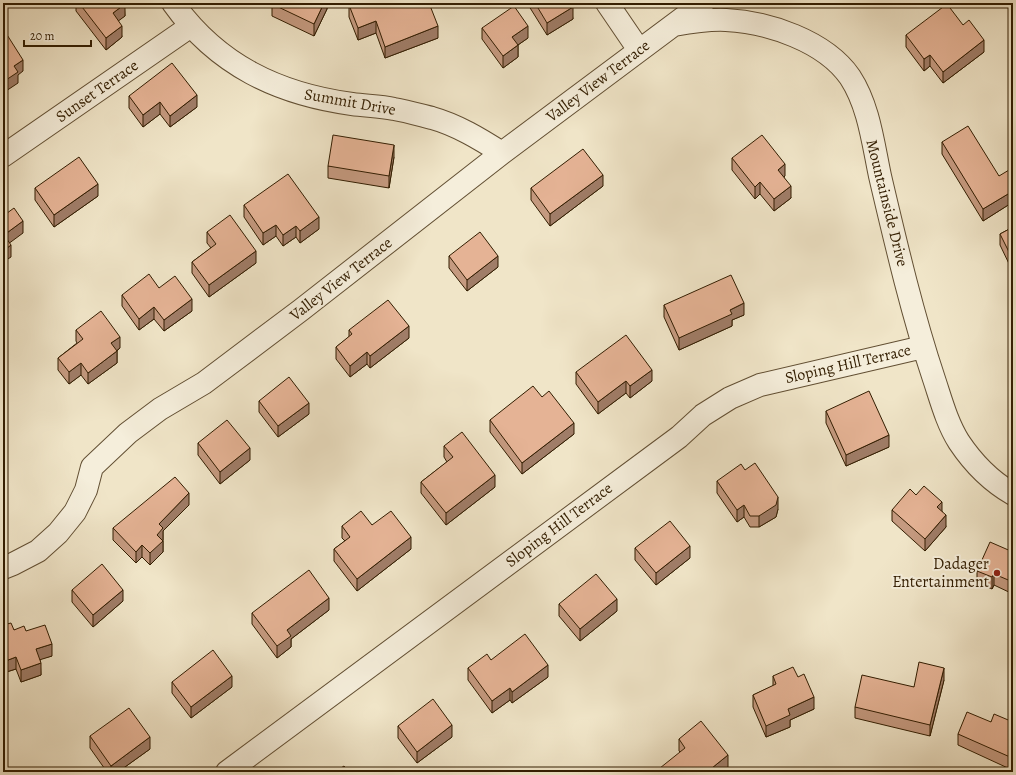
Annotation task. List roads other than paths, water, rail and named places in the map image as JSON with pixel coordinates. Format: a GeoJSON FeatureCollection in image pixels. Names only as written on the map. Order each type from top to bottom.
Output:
{"type":"FeatureCollection","features":[{"type":"Feature","properties":{"kind":"street","name":"Summit Drive"},"geometry":{"type":"LineString","coordinates":[[173,3],[191,26],[208,43],[238,66],[272,84],[310,97],[393,109],[433,118],[470,133],[502,153]]}},
{"type":"Feature","properties":{"kind":"street"},"geometry":{"type":"LineString","coordinates":[[607,3],[639,50]]}},
{"type":"Feature","properties":{"kind":"street","name":"Valley View Terrace"},"geometry":{"type":"LineString","coordinates":[[3,568],[14,564],[38,551],[58,533],[75,512],[81,501],[86,490],[92,467],[128,433],[160,410],[204,383],[301,310],[502,153],[702,3]]}},
{"type":"Feature","properties":{"kind":"street","name":"Mountainside Drive"},"geometry":{"type":"LineString","coordinates":[[673,25],[725,20],[755,24],[782,32],[817,47],[838,63],[849,76],[865,107],[887,205],[923,347],[949,424],[959,442],[979,468],[1004,489],[1013,494]]}},
{"type":"Feature","properties":{"kind":"street","name":"Sunset Terrace"},"geometry":{"type":"LineString","coordinates":[[3,156],[191,26]]}},
{"type":"Feature","properties":{"kind":"street","name":"Sloping Hill Terrace"},"geometry":{"type":"LineString","coordinates":[[227,772],[703,416],[730,398],[760,385],[923,347]]}},
{"type":"Feature","properties":{"kind":"place","name":"Dadager Entertainment"},"geometry":{"type":"Point","coordinates":[997,573]}}]}
